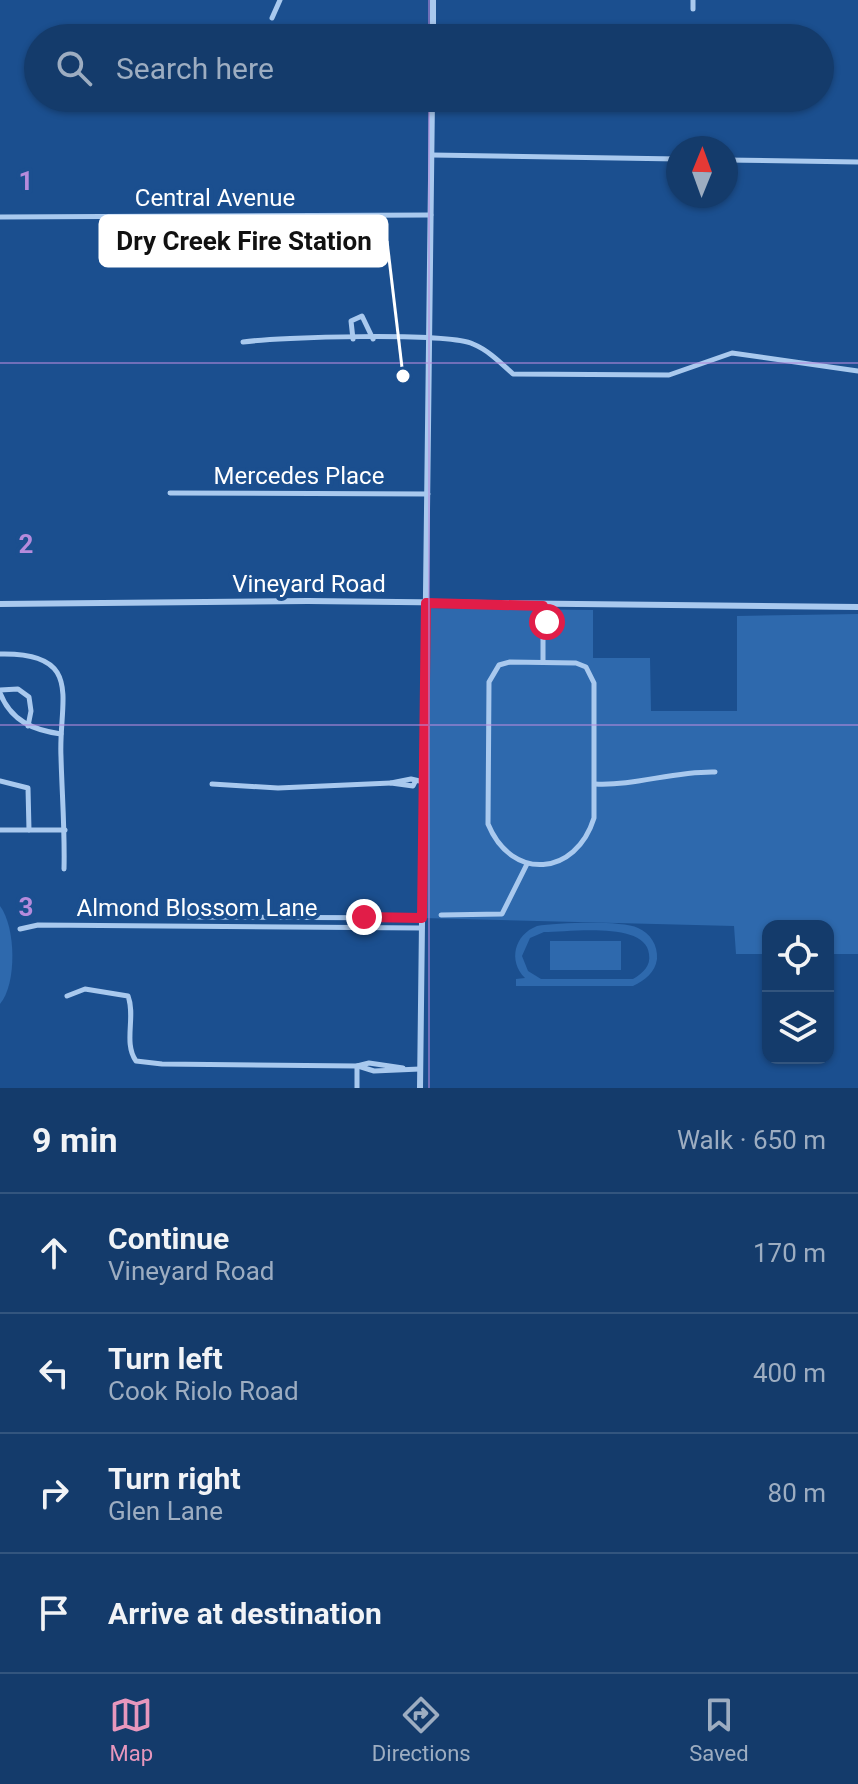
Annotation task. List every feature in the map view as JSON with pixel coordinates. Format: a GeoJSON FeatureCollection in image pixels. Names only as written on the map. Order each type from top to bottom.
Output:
{"type":"FeatureCollection","features":[{"type":"Feature","properties":{"kind":"street"},"geometry":{"type":"LineString","coordinates":[[272,18],[280,0]]}},
{"type":"Feature","properties":{"kind":"street"},"geometry":{"type":"LineString","coordinates":[[433,0],[433,24]]}},
{"type":"Feature","properties":{"kind":"street"},"geometry":{"type":"LineString","coordinates":[[693,0],[693,9]]}},
{"type":"Feature","properties":{"kind":"street"},"geometry":{"type":"LineString","coordinates":[[420,1088],[420,782],[428,494],[432,112]]}},
{"type":"Feature","properties":{"kind":"street"},"geometry":{"type":"LineString","coordinates":[[432,155],[666,159]]}},
{"type":"Feature","properties":{"kind":"street"},"geometry":{"type":"LineString","coordinates":[[738,160],[858,162]]}},
{"type":"Feature","properties":{"kind":"street","name":"Central Avenue"},"geometry":{"type":"LineString","coordinates":[[0,217],[431,215]]}},
{"type":"Feature","properties":{"kind":"street"},"geometry":{"type":"LineString","coordinates":[[353,339],[351,321],[362,316],[373,339]]}},
{"type":"Feature","properties":{"kind":"street"},"geometry":{"type":"LineString","coordinates":[[243,342],[373,339],[473,344],[513,374],[669,375],[732,353],[858,371]]}},
{"type":"Feature","properties":{"kind":"street","name":"Mercedes Place"},"geometry":{"type":"LineString","coordinates":[[170,493],[428,494]]}},
{"type":"Feature","properties":{"kind":"street","name":"Vineyard Road"},"geometry":{"type":"LineString","coordinates":[[0,604],[191,601],[426,603],[543,609],[858,607]]}},
{"type":"Feature","properties":{"kind":"street"},"geometry":{"type":"LineString","coordinates":[[543,609],[547,614],[543,627],[543,662]]}},
{"type":"Feature","properties":{"kind":"street"},"geometry":{"type":"LineString","coordinates":[[0,654],[33,656],[56,672],[66,701],[62,734],[64,869]]}},
{"type":"Feature","properties":{"kind":"street"},"geometry":{"type":"LineString","coordinates":[[543,662],[576,663],[592,674],[594,818],[589,834],[564,859],[548,864],[527,864],[504,851],[488,824],[489,682],[499,665],[543,662]]}},
{"type":"Feature","properties":{"kind":"street"},"geometry":{"type":"LineString","coordinates":[[28,726],[31,711],[29,697],[18,689],[0,691],[10,710],[28,726],[62,734]]}},
{"type":"Feature","properties":{"kind":"street"},"geometry":{"type":"LineString","coordinates":[[595,784],[628,785],[669,774],[715,772]]}},
{"type":"Feature","properties":{"kind":"street"},"geometry":{"type":"LineString","coordinates":[[0,781],[28,788],[29,830]]}},
{"type":"Feature","properties":{"kind":"street"},"geometry":{"type":"LineString","coordinates":[[212,784],[278,788],[420,782]]}},
{"type":"Feature","properties":{"kind":"street"},"geometry":{"type":"LineString","coordinates":[[0,830],[65,830]]}},
{"type":"Feature","properties":{"kind":"street"},"geometry":{"type":"LineString","coordinates":[[441,915],[502,914],[527,864]]}},
{"type":"Feature","properties":{"kind":"street"},"geometry":{"type":"LineString","coordinates":[[188,917],[422,918]]}},
{"type":"Feature","properties":{"kind":"street","name":"Almond Blossom Lane"},"geometry":{"type":"LineString","coordinates":[[20,929],[38,925],[422,928]]}},
{"type":"Feature","properties":{"kind":"street"},"geometry":{"type":"LineString","coordinates":[[67,996],[85,989],[128,996],[131,1004],[131,1054],[136,1061],[162,1064],[357,1066],[374,1071],[420,1069]]}},
{"type":"Feature","properties":{"kind":"street"},"geometry":{"type":"LineString","coordinates":[[357,1066],[357,1088]]}},
{"type":"Feature","properties":{"kind":"shaded area"},"geometry":{"type":"Polygon","coordinates":[[[426,608],[593,610],[593,658],[650,658],[651,711],[737,711],[737,616],[858,614],[858,954],[834,954],[834,920],[762,920],[762,954],[736,954],[734,926],[422,918],[426,608]]]}},
{"type":"Feature","properties":{"kind":"shaded area"},"geometry":{"type":"Polygon","coordinates":[[[0,906],[12,941],[12,970],[6,995],[0,1004],[0,906]]]}},
{"type":"Feature","properties":{"kind":"shaded area"},"geometry":{"type":"Polygon","coordinates":[[[573,923],[630,925],[642,930],[652,940],[657,954],[656,964],[649,976],[633,986],[516,986],[516,979],[525,978],[516,964],[516,949],[529,930],[537,926],[573,923]],[[587,930],[544,932],[530,938],[522,956],[528,971],[541,979],[633,979],[643,972],[649,962],[645,944],[621,933],[587,930]]]}},
{"type":"Feature","properties":{"kind":"shaded area"},"geometry":{"type":"Polygon","coordinates":[[[550,941],[621,941],[621,970],[550,970],[550,941]]]}},
{"type":"Feature","properties":{"kind":"place","name":"Dry Creek Fire Station"},"geometry":{"type":"Point","coordinates":[403,376]}},
{"type":"Feature","properties":{"kind":"route"},"geometry":{"type":"LineString","coordinates":[[364,917],[422,918],[426,603],[543,606],[547,622]]}}]}
